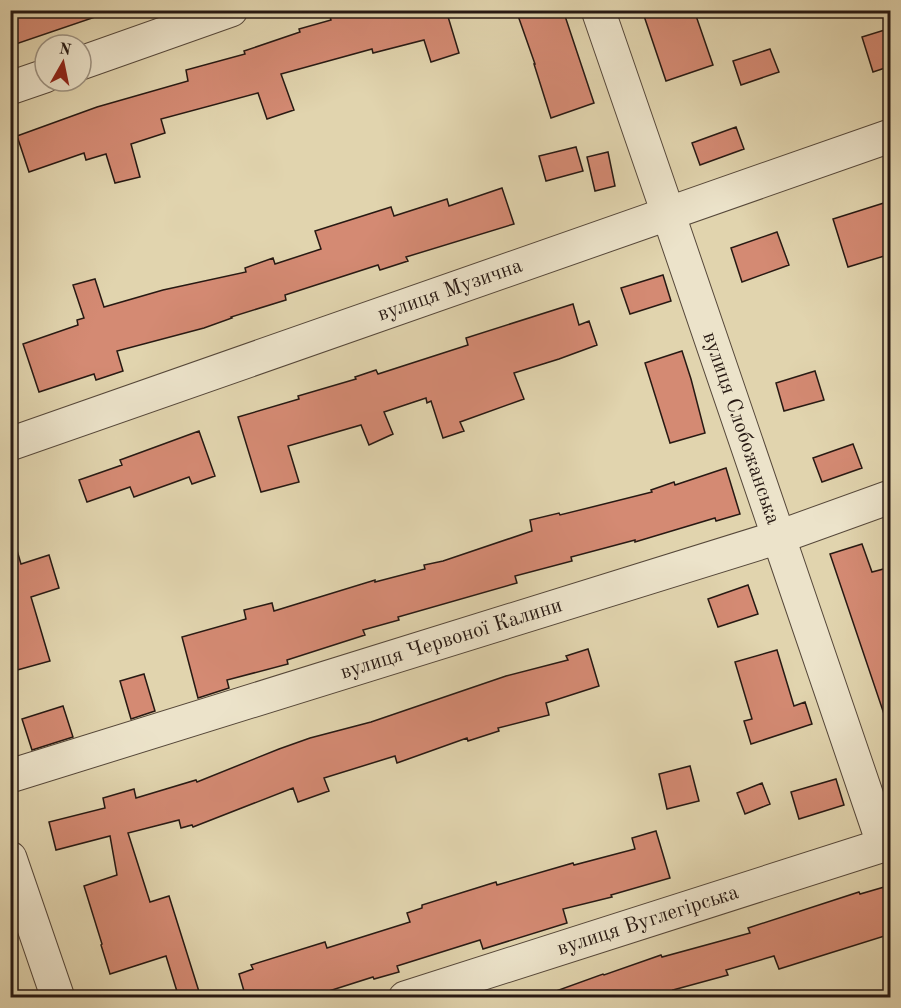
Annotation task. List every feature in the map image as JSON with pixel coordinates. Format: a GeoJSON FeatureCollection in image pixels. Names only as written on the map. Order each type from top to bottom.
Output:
{"type":"FeatureCollection","features":[{"type":"Feature","properties":{"kind":"street"},"geometry":{"type":"LineString","coordinates":[[93,59],[231,10]]}},
{"type":"Feature","properties":{"kind":"street","name":"вулиця Слобожанська"},"geometry":{"type":"LineString","coordinates":[[598,10],[887,844]]}},
{"type":"Feature","properties":{"kind":"street"},"geometry":{"type":"LineString","coordinates":[[10,88],[33,80]]}},
{"type":"Feature","properties":{"kind":"street","name":"вулиця Музична"},"geometry":{"type":"LineString","coordinates":[[10,444],[891,136]]}},
{"type":"Feature","properties":{"kind":"street","name":"вулиця Червоної Калини"},"geometry":{"type":"LineString","coordinates":[[10,776],[779,537],[891,497]]}},
{"type":"Feature","properties":{"kind":"street","name":"вулиця Вуглегірська"},"geometry":{"type":"LineString","coordinates":[[405,998],[887,844]]}},
{"type":"Feature","properties":{"kind":"street"},"geometry":{"type":"LineString","coordinates":[[10,858],[58,998]]}},
{"type":"Feature","properties":{"kind":"building"},"geometry":{"type":"Polygon","coordinates":[[[10,10],[104,10],[104,14],[48,33],[33,33],[33,38],[10,46],[10,10]]]}},
{"type":"Feature","properties":{"kind":"building"},"geometry":{"type":"Polygon","coordinates":[[[328,10],[446,10],[459,53],[431,62],[424,40],[373,53],[372,49],[281,74],[294,110],[267,119],[258,93],[161,119],[165,133],[131,144],[140,177],[115,183],[106,154],[86,160],[84,153],[29,172],[17,136],[97,107],[188,81],[186,70],[245,54],[244,51],[300,32],[299,29],[331,20],[328,10]]]}},
{"type":"Feature","properties":{"kind":"building"},"geometry":{"type":"Polygon","coordinates":[[[516,10],[563,10],[594,103],[551,118],[516,10]]]}},
{"type":"Feature","properties":{"kind":"building"},"geometry":{"type":"Polygon","coordinates":[[[642,10],[694,10],[713,65],[666,81],[642,10]]]}},
{"type":"Feature","properties":{"kind":"building"},"geometry":{"type":"Polygon","coordinates":[[[891,28],[891,66],[873,72],[862,37],[891,28]]]}},
{"type":"Feature","properties":{"kind":"building"},"geometry":{"type":"Polygon","coordinates":[[[770,49],[779,72],[741,85],[733,61],[770,49]]]}},
{"type":"Feature","properties":{"kind":"building"},"geometry":{"type":"Polygon","coordinates":[[[736,127],[744,149],[700,165],[692,143],[736,127]]]}},
{"type":"Feature","properties":{"kind":"building"},"geometry":{"type":"Polygon","coordinates":[[[576,147],[583,171],[546,181],[539,156],[576,147]]]}},
{"type":"Feature","properties":{"kind":"building"},"geometry":{"type":"Polygon","coordinates":[[[608,152],[615,186],[595,191],[587,157],[608,152]]]}},
{"type":"Feature","properties":{"kind":"building"},"geometry":{"type":"Polygon","coordinates":[[[502,188],[514,224],[406,257],[408,261],[380,270],[378,265],[285,295],[286,300],[204,328],[117,351],[123,371],[96,380],[94,374],[39,392],[23,344],[78,325],[77,320],[84,318],[73,285],[95,279],[104,307],[163,290],[246,272],[245,268],[273,258],[275,264],[321,249],[315,231],[391,207],[394,216],[447,199],[449,206],[502,188]]]}},
{"type":"Feature","properties":{"kind":"building"},"geometry":{"type":"Polygon","coordinates":[[[887,202],[891,215],[891,254],[848,267],[833,219],[887,202]]]}},
{"type":"Feature","properties":{"kind":"building"},"geometry":{"type":"Polygon","coordinates":[[[777,232],[789,265],[742,282],[731,248],[777,232]]]}},
{"type":"Feature","properties":{"kind":"building"},"geometry":{"type":"Polygon","coordinates":[[[663,275],[671,301],[630,314],[621,288],[663,275]]]}},
{"type":"Feature","properties":{"kind":"building"},"geometry":{"type":"Polygon","coordinates":[[[573,304],[579,325],[589,321],[597,345],[514,373],[524,399],[460,422],[464,431],[443,438],[431,401],[427,403],[426,398],[384,412],[393,434],[369,445],[361,425],[288,446],[299,482],[261,492],[238,417],[299,399],[298,396],[356,379],[355,377],[376,370],[378,374],[468,345],[466,338],[573,304]]]}},
{"type":"Feature","properties":{"kind":"building"},"geometry":{"type":"Polygon","coordinates":[[[682,351],[705,433],[670,443],[645,363],[682,351]]]}},
{"type":"Feature","properties":{"kind":"building"},"geometry":{"type":"Polygon","coordinates":[[[815,371],[824,400],[784,411],[776,383],[815,371]]]}},
{"type":"Feature","properties":{"kind":"building"},"geometry":{"type":"Polygon","coordinates":[[[199,431],[215,476],[192,484],[189,477],[134,497],[130,487],[87,502],[79,480],[122,465],[120,460],[199,431]]]}},
{"type":"Feature","properties":{"kind":"building"},"geometry":{"type":"Polygon","coordinates":[[[853,444],[862,468],[822,482],[813,458],[853,444]]]}},
{"type":"Feature","properties":{"kind":"building"},"geometry":{"type":"Polygon","coordinates":[[[726,468],[740,514],[716,521],[715,518],[635,542],[635,540],[571,557],[572,561],[515,576],[517,583],[398,617],[399,620],[363,630],[365,635],[287,660],[288,664],[227,680],[229,688],[198,698],[182,637],[246,619],[244,610],[272,603],[274,611],[375,580],[375,582],[425,569],[424,565],[443,561],[532,531],[530,520],[559,513],[560,515],[652,492],[651,490],[674,482],[675,485],[726,468]]]}},
{"type":"Feature","properties":{"kind":"building"},"geometry":{"type":"Polygon","coordinates":[[[862,544],[872,572],[891,567],[891,719],[886,720],[830,554],[862,544]]]}},
{"type":"Feature","properties":{"kind":"building"},"geometry":{"type":"Polygon","coordinates":[[[16,547],[21,564],[49,555],[59,588],[31,597],[50,661],[10,672],[10,548],[16,547]]]}},
{"type":"Feature","properties":{"kind":"building"},"geometry":{"type":"Polygon","coordinates":[[[748,585],[758,614],[718,627],[708,599],[748,585]]]}},
{"type":"Feature","properties":{"kind":"building"},"geometry":{"type":"Polygon","coordinates":[[[588,649],[599,686],[546,703],[549,715],[498,728],[499,731],[468,741],[467,738],[397,763],[395,756],[324,778],[329,791],[298,802],[293,788],[193,827],[192,825],[181,828],[179,820],[128,833],[150,902],[169,896],[201,998],[179,998],[166,956],[110,974],[84,886],[117,875],[110,836],[56,850],[49,822],[105,808],[103,798],[134,789],[136,798],[196,780],[197,782],[310,738],[371,722],[506,676],[568,660],[566,656],[588,649]]]}},
{"type":"Feature","properties":{"kind":"building"},"geometry":{"type":"Polygon","coordinates":[[[777,650],[794,706],[805,702],[812,724],[751,744],[744,721],[752,719],[735,662],[777,650]]]}},
{"type":"Feature","properties":{"kind":"building"},"geometry":{"type":"Polygon","coordinates":[[[144,674],[155,711],[131,719],[120,681],[144,674]]]}},
{"type":"Feature","properties":{"kind":"building"},"geometry":{"type":"Polygon","coordinates":[[[63,706],[73,737],[32,750],[22,719],[63,706]]]}},
{"type":"Feature","properties":{"kind":"building"},"geometry":{"type":"Polygon","coordinates":[[[690,766],[699,801],[667,809],[659,774],[690,766]]]}},
{"type":"Feature","properties":{"kind":"building"},"geometry":{"type":"Polygon","coordinates":[[[836,779],[844,805],[799,819],[791,792],[836,779]]]}},
{"type":"Feature","properties":{"kind":"building"},"geometry":{"type":"Polygon","coordinates":[[[762,783],[770,804],[745,814],[737,793],[762,783]]]}},
{"type":"Feature","properties":{"kind":"building"},"geometry":{"type":"Polygon","coordinates":[[[656,831],[670,878],[611,895],[612,897],[563,909],[567,923],[483,949],[480,940],[397,966],[399,972],[374,979],[373,977],[307,998],[246,998],[239,974],[253,969],[251,965],[325,942],[327,948],[410,922],[407,913],[422,908],[422,905],[496,882],[497,885],[573,863],[574,865],[635,849],[632,838],[656,831]]]}},
{"type":"Feature","properties":{"kind":"building"},"geometry":{"type":"Polygon","coordinates":[[[891,885],[891,934],[779,969],[774,956],[726,970],[728,975],[673,990],[675,993],[663,998],[545,998],[545,995],[661,955],[662,957],[750,933],[748,928],[859,892],[860,894],[891,885]]]}}]}
